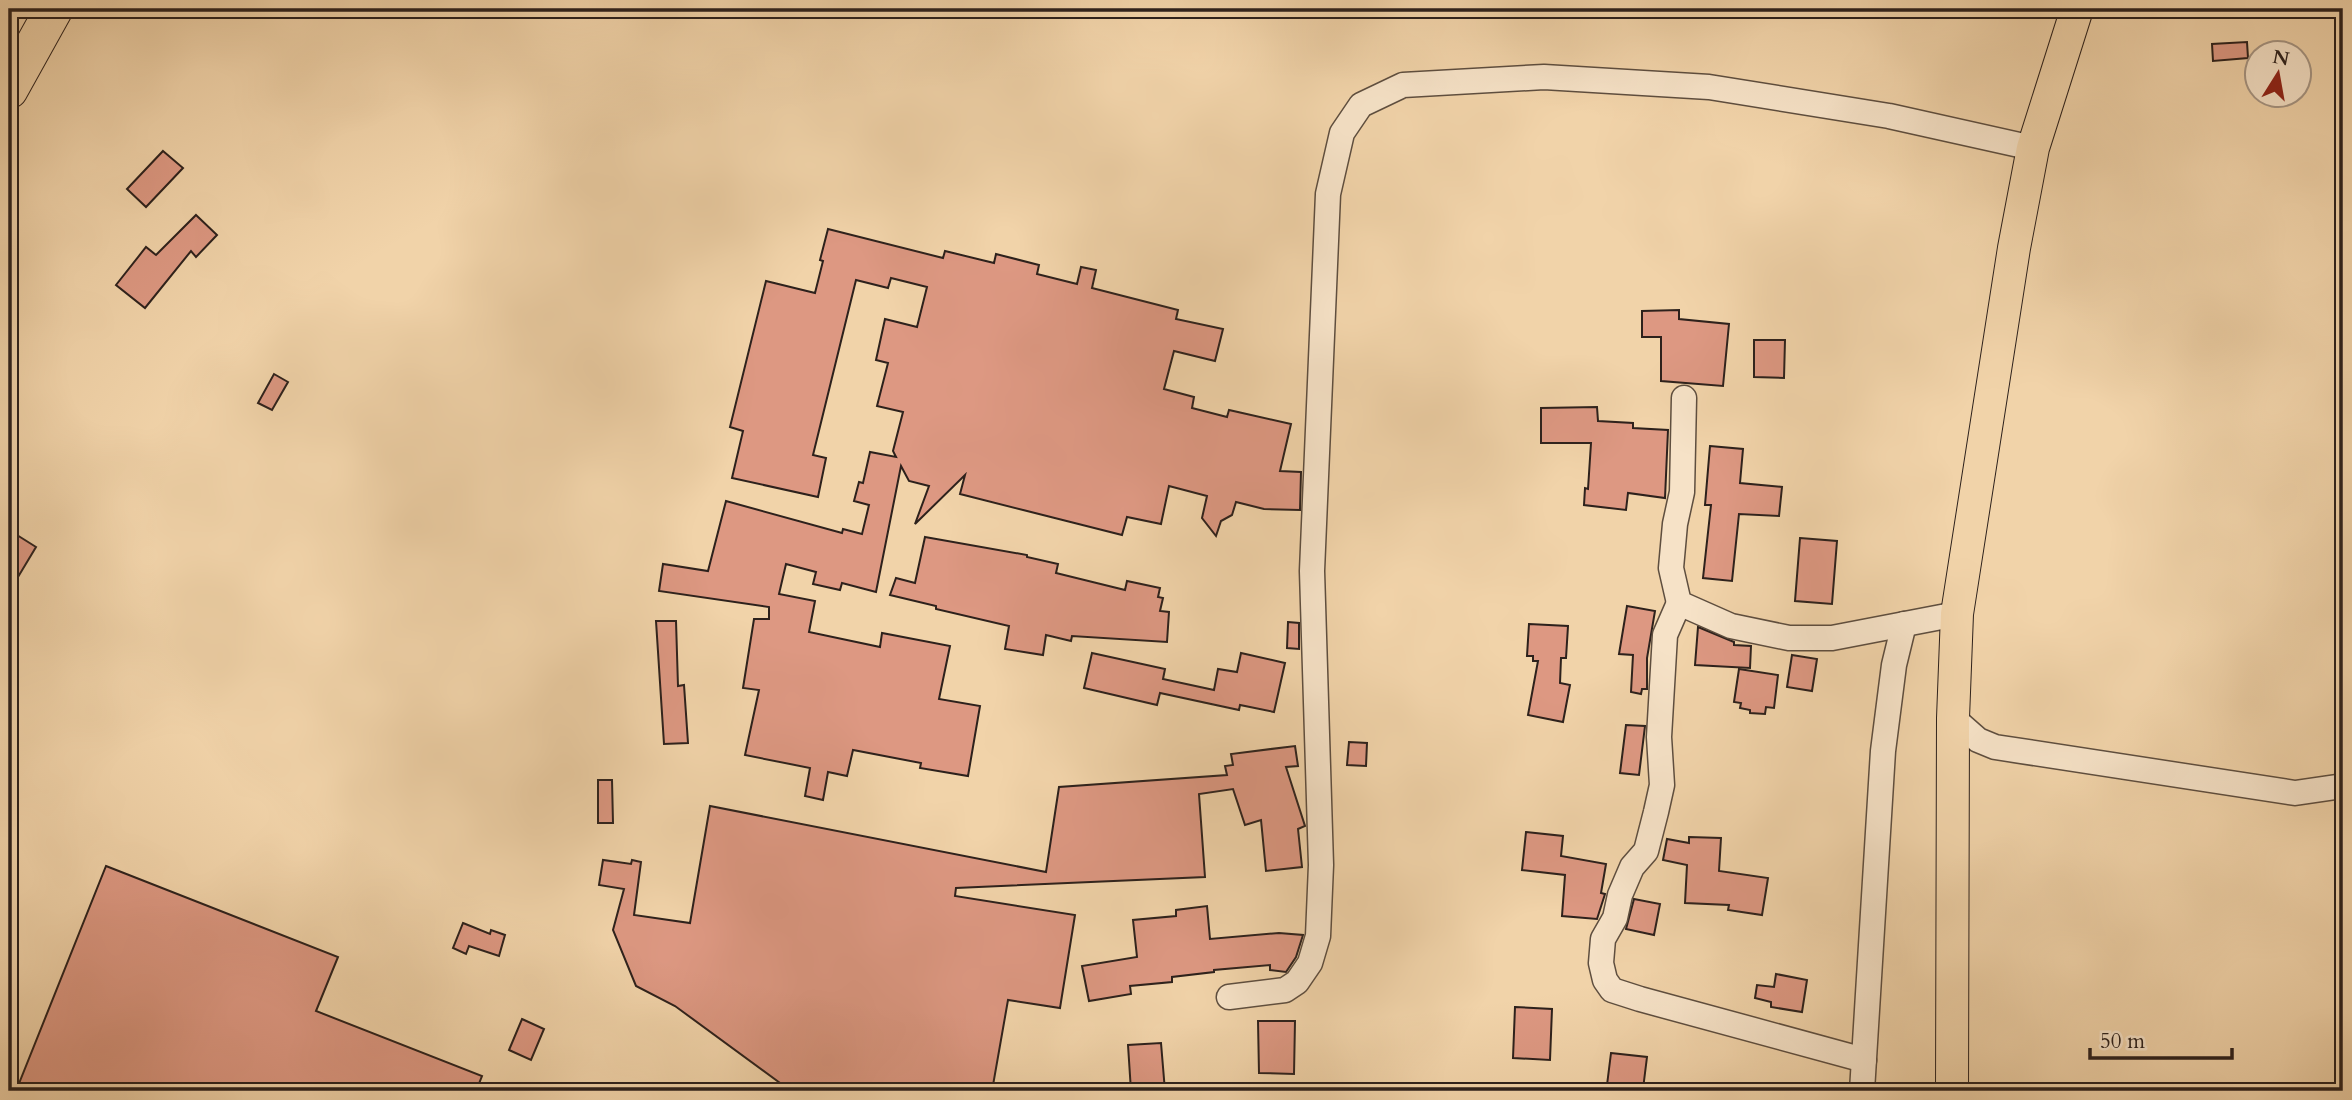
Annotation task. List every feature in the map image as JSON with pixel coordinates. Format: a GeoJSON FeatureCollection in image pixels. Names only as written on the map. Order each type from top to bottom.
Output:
{"type":"FeatureCollection","features":[{"type":"Feature","properties":{"kind":"highway"},"geometry":{"type":"LineString","coordinates":[[9,90],[54,9]]}},
{"type":"Feature","properties":{"kind":"main road"},"geometry":{"type":"LineString","coordinates":[[1952,1091],[1957,614],[2014,248],[2033,148],[2077,9]]}},
{"type":"Feature","properties":{"kind":"street"},"geometry":{"type":"LineString","coordinates":[[1228,997],[1285,990],[1297,982],[1310,963],[1318,936],[1321,865],[1312,571],[1328,194],[1342,133],[1361,105],[1403,85],[1558,77],[1709,87],[1889,116],[2033,148]]}},
{"type":"Feature","properties":{"kind":"street"},"geometry":{"type":"LineString","coordinates":[[1684,398],[1682,482],[1671,568],[1679,603],[1665,635],[1659,737],[1662,785],[1646,851],[1632,867],[1620,895],[1615,918],[1604,939],[1601,963],[1605,980],[1612,990],[1640,999],[1864,1060]]}},
{"type":"Feature","properties":{"kind":"street"},"geometry":{"type":"LineString","coordinates":[[1679,603],[1731,626],[1789,638],[1832,638],[1957,614]]}},
{"type":"Feature","properties":{"kind":"street"},"geometry":{"type":"LineString","coordinates":[[1862,1091],[1883,751],[1894,665],[1903,624]]}},
{"type":"Feature","properties":{"kind":"street"},"geometry":{"type":"LineString","coordinates":[[1954,718],[1978,740],[1995,747],[2295,793],[2343,786]]}},
{"type":"Feature","properties":{"kind":"building"},"geometry":{"type":"Polygon","coordinates":[[[2244,42],[2244,58],[2213,61],[2212,44],[2244,42]]]}},
{"type":"Feature","properties":{"kind":"building"},"geometry":{"type":"Polygon","coordinates":[[[163,151],[183,168],[146,207],[127,189],[163,151]]]}},
{"type":"Feature","properties":{"kind":"building"},"geometry":{"type":"Polygon","coordinates":[[[196,215],[217,235],[196,257],[191,251],[145,308],[116,285],[146,247],[156,255],[196,215]]]}},
{"type":"Feature","properties":{"kind":"building"},"geometry":{"type":"Polygon","coordinates":[[[828,229],[943,258],[945,251],[994,263],[996,254],[1039,265],[1037,274],[1077,284],[1081,267],[1096,270],[1092,288],[1178,310],[1176,319],[1223,329],[1215,361],[1174,351],[1164,389],[1194,397],[1192,408],[1227,417],[1229,410],[1291,424],[1280,471],[1301,472],[1300,510],[1264,509],[1236,502],[1232,515],[1221,521],[1216,536],[1202,518],[1207,496],[1169,486],[1161,524],[1127,517],[1122,535],[960,494],[965,475],[915,524],[929,486],[909,481],[901,466],[876,592],[842,583],[840,590],[813,584],[816,572],[786,564],[779,594],[815,601],[809,632],[880,647],[882,633],[950,646],[939,699],[980,706],[968,776],[920,768],[921,763],[853,750],[847,776],[828,772],[823,800],[805,796],[810,768],[745,755],[759,690],[743,688],[754,619],[769,619],[769,607],[659,591],[663,564],[708,571],[726,501],[842,533],[843,529],[862,534],[869,505],[854,501],[859,482],[863,483],[870,452],[896,457],[893,451],[903,412],[877,406],[888,363],[876,360],[885,319],[917,327],[927,287],[891,278],[888,288],[856,280],[813,455],[826,458],[818,497],[732,478],[743,431],[730,427],[766,281],[815,293],[828,229]]]}},
{"type":"Feature","properties":{"kind":"building"},"geometry":{"type":"Polygon","coordinates":[[[1679,310],[1679,319],[1729,324],[1723,386],[1661,381],[1661,337],[1642,337],[1642,311],[1679,310]]]}},
{"type":"Feature","properties":{"kind":"building"},"geometry":{"type":"Polygon","coordinates":[[[1754,340],[1785,340],[1784,378],[1754,377],[1754,340]]]}},
{"type":"Feature","properties":{"kind":"building"},"geometry":{"type":"Polygon","coordinates":[[[274,374],[288,382],[272,410],[258,403],[274,374]]]}},
{"type":"Feature","properties":{"kind":"building"},"geometry":{"type":"Polygon","coordinates":[[[1597,407],[1598,421],[1633,423],[1633,428],[1668,430],[1665,498],[1628,493],[1626,510],[1584,505],[1585,488],[1588,489],[1591,443],[1541,443],[1541,408],[1597,407]]]}},
{"type":"Feature","properties":{"kind":"building"},"geometry":{"type":"Polygon","coordinates":[[[1710,446],[1743,449],[1740,483],[1782,487],[1779,516],[1739,514],[1732,581],[1703,578],[1711,505],[1705,505],[1710,446]]]}},
{"type":"Feature","properties":{"kind":"building"},"geometry":{"type":"Polygon","coordinates":[[[9,530],[36,547],[9,592],[9,530]]]}},
{"type":"Feature","properties":{"kind":"building"},"geometry":{"type":"Polygon","coordinates":[[[925,537],[1027,555],[1058,564],[1056,573],[1125,590],[1127,581],[1160,588],[1158,597],[1163,598],[1160,611],[1169,612],[1167,642],[1072,636],[1071,641],[1046,635],[1043,655],[1005,649],[1009,626],[890,595],[896,578],[915,583],[925,537]]]}},
{"type":"Feature","properties":{"kind":"building"},"geometry":{"type":"Polygon","coordinates":[[[1800,538],[1837,541],[1832,604],[1795,601],[1800,538]]]}},
{"type":"Feature","properties":{"kind":"building"},"geometry":{"type":"Polygon","coordinates":[[[1627,606],[1655,611],[1647,658],[1647,689],[1642,689],[1641,694],[1631,692],[1633,655],[1619,654],[1627,606]]]}},
{"type":"Feature","properties":{"kind":"building"},"geometry":{"type":"Polygon","coordinates":[[[656,621],[676,621],[678,686],[684,685],[688,743],[664,744],[656,621]]]}},
{"type":"Feature","properties":{"kind":"building"},"geometry":{"type":"Polygon","coordinates":[[[1288,622],[1299,623],[1299,649],[1287,648],[1288,622]]]}},
{"type":"Feature","properties":{"kind":"building"},"geometry":{"type":"Polygon","coordinates":[[[1529,624],[1568,626],[1566,658],[1561,658],[1560,683],[1570,685],[1563,722],[1528,715],[1538,661],[1533,661],[1533,656],[1527,656],[1529,624]]]}},
{"type":"Feature","properties":{"kind":"building"},"geometry":{"type":"Polygon","coordinates":[[[1698,627],[1734,642],[1734,645],[1751,646],[1750,668],[1695,665],[1698,627]]]}},
{"type":"Feature","properties":{"kind":"building"},"geometry":{"type":"Polygon","coordinates":[[[1092,653],[1165,669],[1163,679],[1214,690],[1218,669],[1237,672],[1241,653],[1285,663],[1274,712],[1240,705],[1239,710],[1160,693],[1157,705],[1084,688],[1092,653]]]}},
{"type":"Feature","properties":{"kind":"building"},"geometry":{"type":"Polygon","coordinates":[[[1792,655],[1817,659],[1812,691],[1787,687],[1792,655]]]}},
{"type":"Feature","properties":{"kind":"building"},"geometry":{"type":"Polygon","coordinates":[[[1739,669],[1778,675],[1774,708],[1766,707],[1765,714],[1750,713],[1750,710],[1740,708],[1741,703],[1734,702],[1739,669]]]}},
{"type":"Feature","properties":{"kind":"building"},"geometry":{"type":"Polygon","coordinates":[[[1626,725],[1645,726],[1639,775],[1620,773],[1626,725]]]}},
{"type":"Feature","properties":{"kind":"building"},"geometry":{"type":"Polygon","coordinates":[[[1349,742],[1367,743],[1366,766],[1347,765],[1349,742]]]}},
{"type":"Feature","properties":{"kind":"building"},"geometry":{"type":"Polygon","coordinates":[[[1295,746],[1298,766],[1286,767],[1305,826],[1298,829],[1302,867],[1266,871],[1261,820],[1245,825],[1233,789],[1199,794],[1205,877],[956,888],[955,896],[1075,915],[1060,1008],[1008,1000],[992,1091],[791,1091],[675,1006],[636,986],[613,930],[624,889],[599,885],[603,860],[631,864],[632,860],[641,862],[634,915],[690,923],[710,806],[1046,872],[1059,787],[1227,775],[1225,766],[1233,765],[1231,754],[1295,746]]]}},
{"type":"Feature","properties":{"kind":"building"},"geometry":{"type":"Polygon","coordinates":[[[598,780],[612,780],[613,823],[598,823],[598,780]]]}},
{"type":"Feature","properties":{"kind":"building"},"geometry":{"type":"Polygon","coordinates":[[[1526,832],[1563,836],[1561,856],[1606,864],[1601,893],[1605,894],[1597,919],[1562,916],[1565,875],[1522,870],[1526,832]]]}},
{"type":"Feature","properties":{"kind":"building"},"geometry":{"type":"Polygon","coordinates":[[[1689,837],[1721,838],[1719,871],[1768,878],[1762,915],[1728,910],[1729,905],[1685,903],[1687,865],[1663,860],[1667,839],[1689,843],[1689,837]]]}},
{"type":"Feature","properties":{"kind":"building"},"geometry":{"type":"Polygon","coordinates":[[[106,866],[338,957],[316,1011],[482,1076],[476,1091],[16,1091],[106,866]]]}},
{"type":"Feature","properties":{"kind":"building"},"geometry":{"type":"Polygon","coordinates":[[[1634,899],[1660,904],[1654,935],[1626,929],[1634,899]]]}},
{"type":"Feature","properties":{"kind":"building"},"geometry":{"type":"Polygon","coordinates":[[[1207,906],[1210,939],[1279,933],[1303,935],[1296,957],[1286,972],[1270,970],[1270,965],[1214,970],[1172,977],[1172,982],[1130,986],[1131,994],[1089,1001],[1082,966],[1137,957],[1133,920],[1176,916],[1176,910],[1207,906]]]}},
{"type":"Feature","properties":{"kind":"building"},"geometry":{"type":"Polygon","coordinates":[[[463,923],[490,934],[491,930],[505,935],[499,956],[469,946],[466,954],[453,948],[463,923]]]}},
{"type":"Feature","properties":{"kind":"building"},"geometry":{"type":"Polygon","coordinates":[[[1776,974],[1807,980],[1802,1012],[1771,1007],[1771,1002],[1755,998],[1757,985],[1774,987],[1776,974]]]}},
{"type":"Feature","properties":{"kind":"building"},"geometry":{"type":"Polygon","coordinates":[[[1515,1007],[1552,1009],[1550,1060],[1513,1058],[1515,1007]]]}},
{"type":"Feature","properties":{"kind":"building"},"geometry":{"type":"Polygon","coordinates":[[[522,1019],[544,1029],[531,1060],[509,1050],[522,1019]]]}},
{"type":"Feature","properties":{"kind":"building"},"geometry":{"type":"Polygon","coordinates":[[[1258,1021],[1295,1021],[1294,1074],[1259,1073],[1258,1021]]]}},
{"type":"Feature","properties":{"kind":"building"},"geometry":{"type":"Polygon","coordinates":[[[1161,1043],[1165,1091],[1131,1091],[1128,1045],[1161,1043]]]}},
{"type":"Feature","properties":{"kind":"building"},"geometry":{"type":"Polygon","coordinates":[[[1611,1053],[1647,1057],[1643,1089],[1607,1085],[1611,1053]]]}}]}
